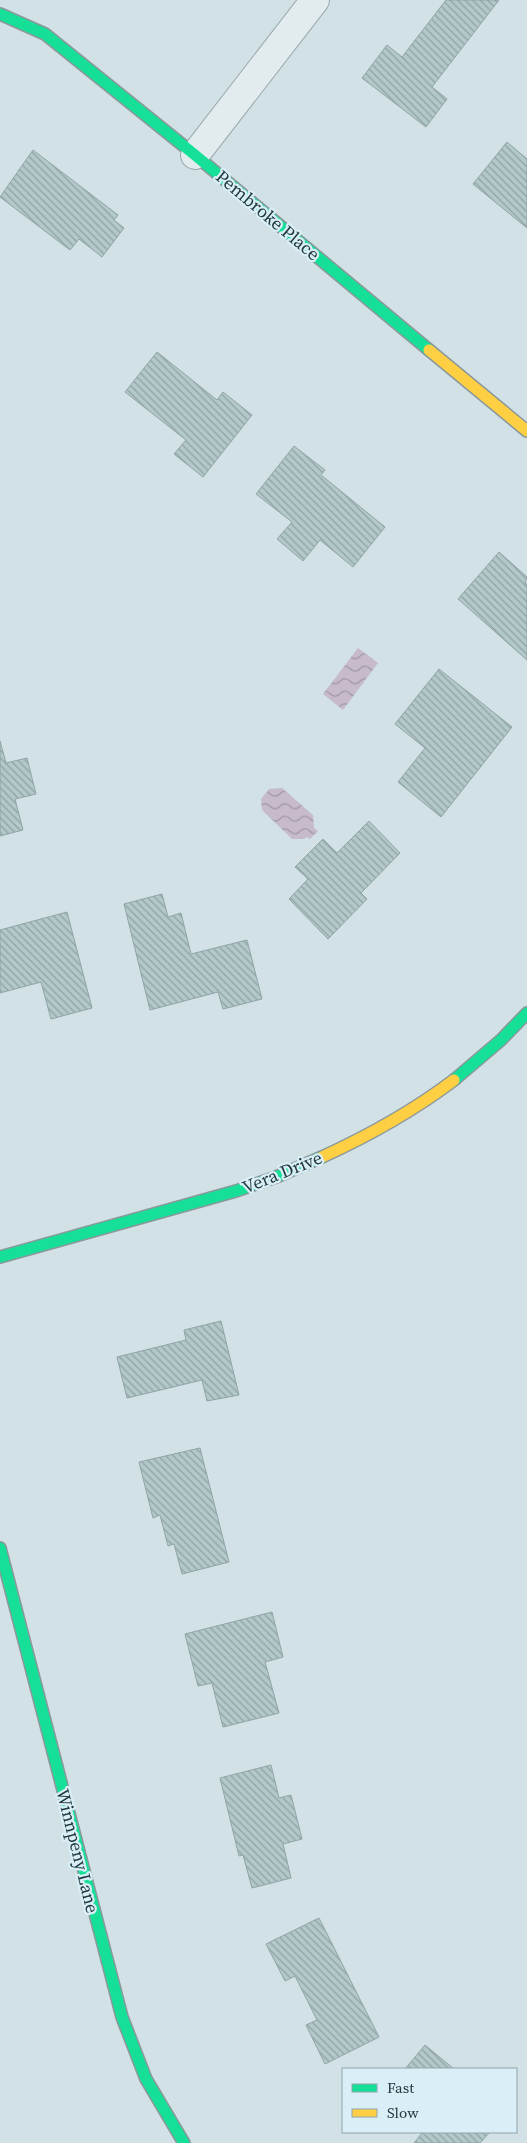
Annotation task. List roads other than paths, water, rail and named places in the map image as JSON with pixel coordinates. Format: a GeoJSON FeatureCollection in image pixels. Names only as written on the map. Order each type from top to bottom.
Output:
{"type":"FeatureCollection","features":[{"type":"Feature","properties":{"kind":"street"},"geometry":{"type":"LineString","coordinates":[[195,155],[315,0]]}},
{"type":"Feature","properties":{"kind":"street","name":"Pembroke Place"},"geometry":{"type":"LineString","coordinates":[[0,14],[45,34],[195,155],[527,431]]}},
{"type":"Feature","properties":{"kind":"street","name":"Vera Drive"},"geometry":{"type":"LineString","coordinates":[[0,1258],[230,1193],[276,1177],[366,1137],[449,1084],[511,1031],[527,1013]]}},
{"type":"Feature","properties":{"kind":"street","name":"Winnpeny Lane"},"geometry":{"type":"LineString","coordinates":[[0,1548],[122,2017],[146,2079],[184,2143]]}},
{"type":"Feature","properties":{"kind":"water"},"geometry":{"type":"Polygon","coordinates":[[[358,648],[378,663],[343,710],[323,694],[358,648]]]}},
{"type":"Feature","properties":{"kind":"water"},"geometry":{"type":"Polygon","coordinates":[[[282,788],[313,815],[314,828],[318,831],[310,839],[307,837],[304,839],[292,839],[262,810],[261,799],[269,789],[282,788]]]}}]}
